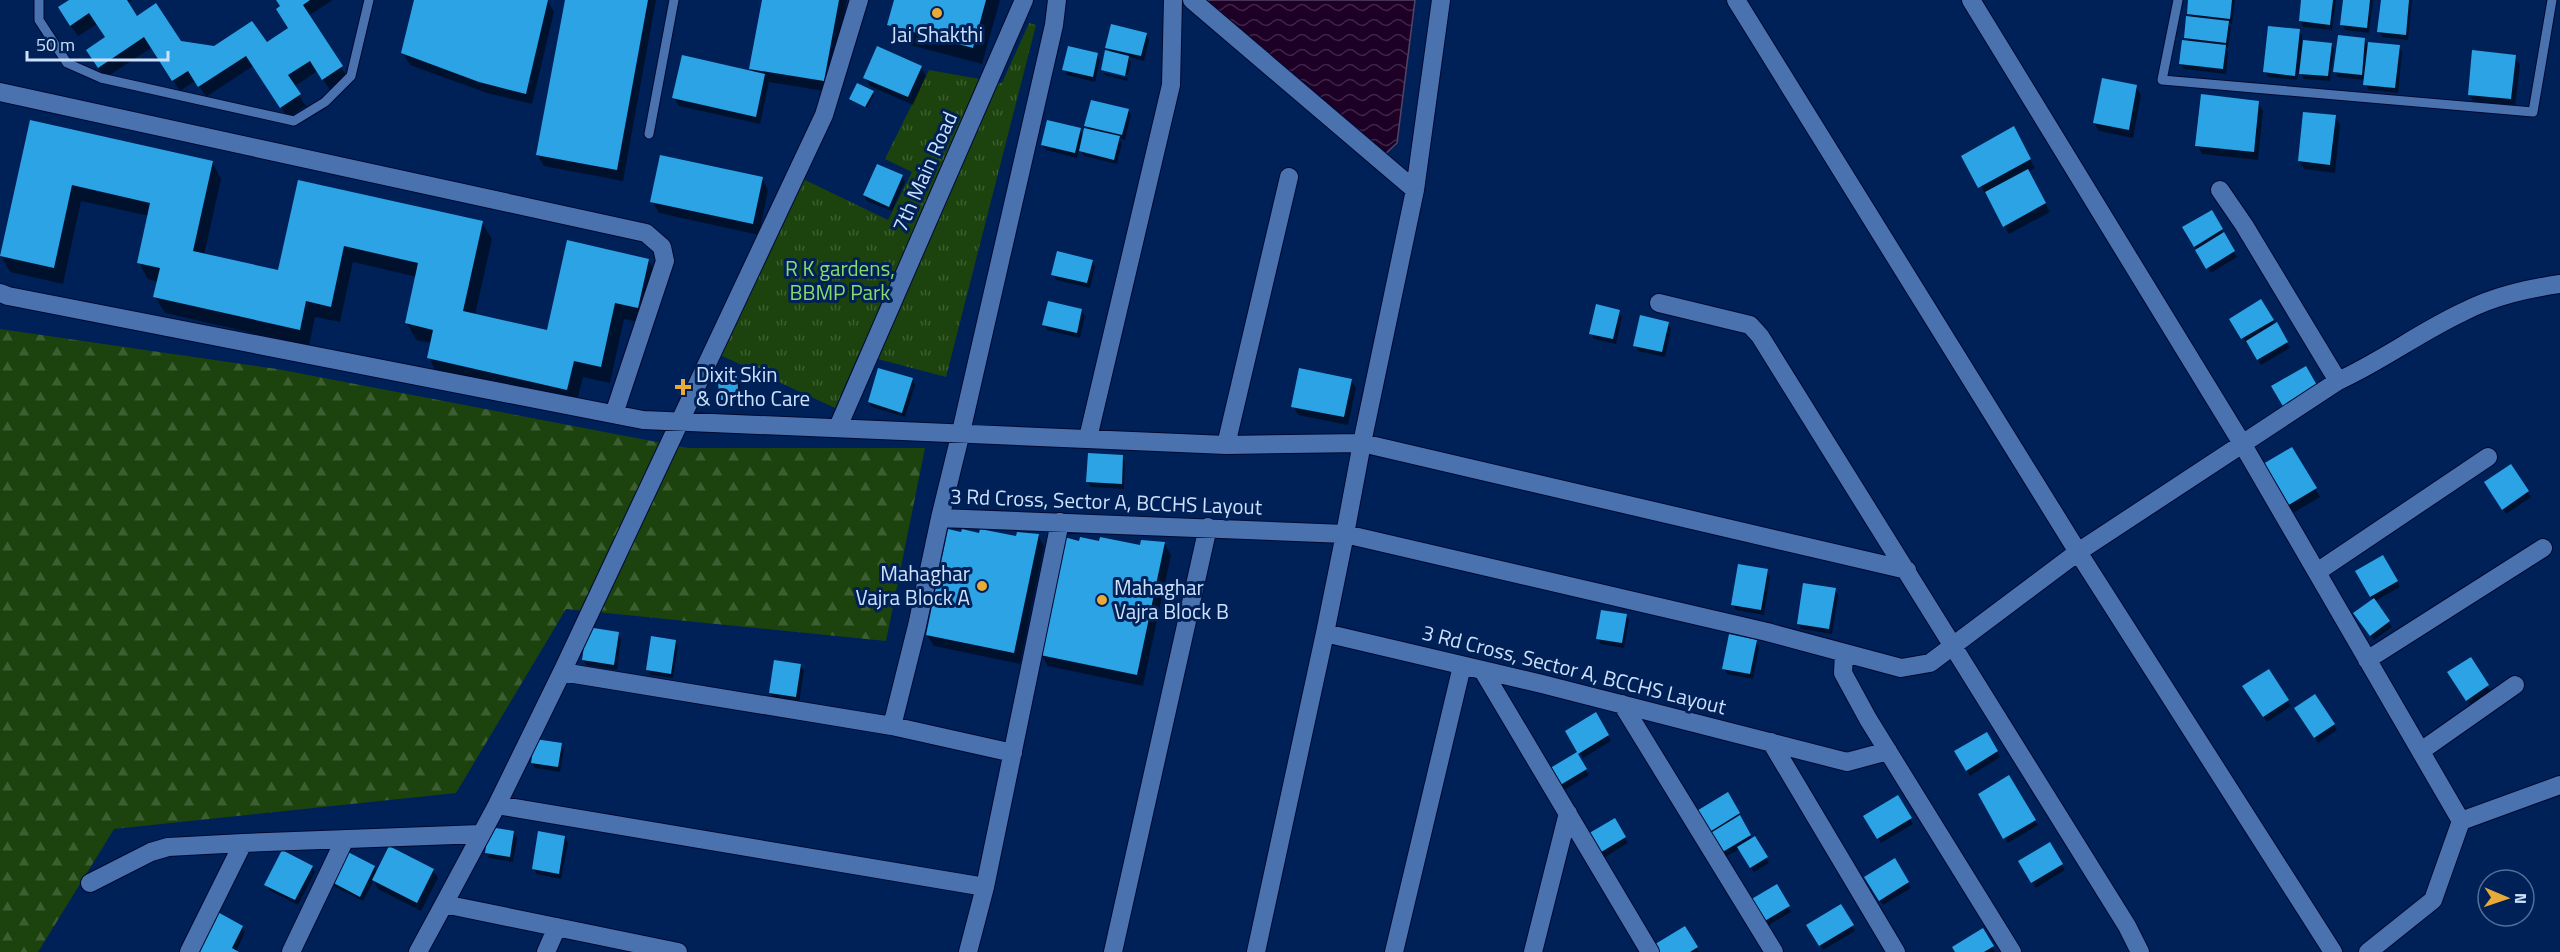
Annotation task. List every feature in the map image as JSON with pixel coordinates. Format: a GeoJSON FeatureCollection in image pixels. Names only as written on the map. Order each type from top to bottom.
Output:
{"type":"FeatureCollection","features":[{"type":"Feature","properties":{"kind":"street"},"geometry":{"type":"LineString","coordinates":[[418,952],[496,805],[562,672],[824,115],[860,0]]}},
{"type":"Feature","properties":{"kind":"street","name":"7th Main Road"},"geometry":{"type":"LineString","coordinates":[[838,427],[1024,0]]}},
{"type":"Feature","properties":{"kind":"street"},"geometry":{"type":"LineString","coordinates":[[940,518],[962,432],[1054,25],[1057,0]]}},
{"type":"Feature","properties":{"kind":"street"},"geometry":{"type":"LineString","coordinates":[[1088,438],[1171,85],[1173,0]]}},
{"type":"Feature","properties":{"kind":"street"},"geometry":{"type":"LineString","coordinates":[[1192,0],[1415,190]]}},
{"type":"Feature","properties":{"kind":"street"},"geometry":{"type":"LineString","coordinates":[[1256,952],[1346,534],[1362,443],[1415,190],[1441,0]]}},
{"type":"Feature","properties":{"kind":"street"},"geometry":{"type":"LineString","coordinates":[[1736,0],[2079,552],[2334,952]]}},
{"type":"Feature","properties":{"kind":"street"},"geometry":{"type":"LineString","coordinates":[[1971,0],[2243,445],[2461,821],[2433,900],[2368,952]]}},
{"type":"Feature","properties":{"kind":"street"},"geometry":{"type":"LineString","coordinates":[[0,93],[645,233],[662,247],[665,261],[614,414]]}},
{"type":"Feature","properties":{"kind":"street"},"geometry":{"type":"LineString","coordinates":[[1226,445],[1289,177]]}},
{"type":"Feature","properties":{"kind":"street"},"geometry":{"type":"LineString","coordinates":[[2220,190],[2244,225],[2338,381]]}},
{"type":"Feature","properties":{"kind":"street","name":"3 Rd Cross, Sector A, BCCHS Layout"},"geometry":{"type":"LineString","coordinates":[[892,726],[917,626],[940,518],[1346,534],[1767,632],[1901,668],[1930,663],[2079,552],[2338,381],[2362,370],[2463,311],[2513,292],[2560,284]]}},
{"type":"Feature","properties":{"kind":"street"},"geometry":{"type":"LineString","coordinates":[[0,293],[643,420],[1226,445],[1362,443],[1906,570]]}},
{"type":"Feature","properties":{"kind":"street"},"geometry":{"type":"LineString","coordinates":[[1659,303],[1750,325],[1760,336],[2127,926],[2140,952]]}},
{"type":"Feature","properties":{"kind":"street"},"geometry":{"type":"LineString","coordinates":[[2317,572],[2488,457]]}},
{"type":"Feature","properties":{"kind":"street"},"geometry":{"type":"LineString","coordinates":[[968,952],[985,887],[1060,522]]}},
{"type":"Feature","properties":{"kind":"street"},"geometry":{"type":"LineString","coordinates":[[1113,952],[1208,527]]}},
{"type":"Feature","properties":{"kind":"street"},"geometry":{"type":"LineString","coordinates":[[2367,660],[2543,549]]}},
{"type":"Feature","properties":{"kind":"street","name":"3 Rd Cross, Sector A, BCCHS Layout"},"geometry":{"type":"LineString","coordinates":[[1325,633],[1622,704],[1847,762],[1888,751]]}},
{"type":"Feature","properties":{"kind":"street"},"geometry":{"type":"LineString","coordinates":[[1844,653],[1843,673],[1888,751],[2012,952]]}},
{"type":"Feature","properties":{"kind":"street"},"geometry":{"type":"LineString","coordinates":[[1394,952],[1462,666]]}},
{"type":"Feature","properties":{"kind":"street"},"geometry":{"type":"LineString","coordinates":[[1484,671],[1650,952]]}},
{"type":"Feature","properties":{"kind":"street"},"geometry":{"type":"LineString","coordinates":[[562,672],[892,726],[1013,753]]}},
{"type":"Feature","properties":{"kind":"street"},"geometry":{"type":"LineString","coordinates":[[2421,751],[2515,685]]}},
{"type":"Feature","properties":{"kind":"street"},"geometry":{"type":"LineString","coordinates":[[1622,704],[1774,952]]}},
{"type":"Feature","properties":{"kind":"street"},"geometry":{"type":"LineString","coordinates":[[1771,742],[1896,952]]}},
{"type":"Feature","properties":{"kind":"street"},"geometry":{"type":"LineString","coordinates":[[2461,821],[2560,785]]}},
{"type":"Feature","properties":{"kind":"street"},"geometry":{"type":"LineString","coordinates":[[496,805],[985,887]]}},
{"type":"Feature","properties":{"kind":"street"},"geometry":{"type":"LineString","coordinates":[[1533,952],[1568,813]]}},
{"type":"Feature","properties":{"kind":"street"},"geometry":{"type":"LineString","coordinates":[[90,883],[151,852],[168,847],[481,834]]}},
{"type":"Feature","properties":{"kind":"street"},"geometry":{"type":"LineString","coordinates":[[291,952],[345,839]]}},
{"type":"Feature","properties":{"kind":"street"},"geometry":{"type":"LineString","coordinates":[[189,952],[243,843]]}},
{"type":"Feature","properties":{"kind":"street"},"geometry":{"type":"LineString","coordinates":[[444,904],[678,952]]}},
{"type":"Feature","properties":{"kind":"street"},"geometry":{"type":"LineString","coordinates":[[546,952],[557,927]]}},
{"type":"Feature","properties":{"kind":"lane"},"geometry":{"type":"LineString","coordinates":[[39,0],[39,20],[67,63],[101,78],[294,120],[325,102],[351,76],[369,0]]}},
{"type":"Feature","properties":{"kind":"lane"},"geometry":{"type":"LineString","coordinates":[[649,134],[674,0]]}},
{"type":"Feature","properties":{"kind":"lane"},"geometry":{"type":"LineString","coordinates":[[2178,0],[2162,80],[2534,112],[2552,0]]}},
{"type":"Feature","properties":{"kind":"green space","name":"R K gardens, BBMP Park"},"geometry":{"type":"Polygon","coordinates":[[[1029,23],[1036,25],[946,377],[859,354],[835,408],[720,355],[803,179],[888,220],[912,172],[885,159],[929,70],[1002,83],[1029,23]]]}},
{"type":"Feature","properties":{"kind":"green space"},"geometry":{"type":"Polygon","coordinates":[[[0,329],[277,369],[688,448],[925,448],[886,641],[566,609],[456,793],[114,829],[38,952],[0,952],[0,329]]]}},
{"type":"Feature","properties":{"kind":"water"},"geometry":{"type":"Polygon","coordinates":[[[1203,0],[1415,0],[1397,143],[1382,157],[1203,0]]]}},
{"type":"Feature","properties":{"kind":"building"},"geometry":{"type":"Polygon","coordinates":[[[69,0],[127,0],[137,16],[156,3],[181,41],[214,46],[252,21],[267,42],[288,28],[276,9],[280,6],[276,0],[310,0],[303,5],[343,66],[322,80],[310,61],[288,75],[301,94],[280,108],[246,56],[198,87],[188,71],[172,81],[144,37],[98,68],[86,50],[105,37],[89,13],[70,26],[58,7],[69,0]]]}},
{"type":"Feature","properties":{"kind":"building"},"geometry":{"type":"Polygon","coordinates":[[[414,0],[548,0],[526,94],[479,82],[401,53],[414,0]]]}},
{"type":"Feature","properties":{"kind":"building"},"geometry":{"type":"Polygon","coordinates":[[[565,0],[648,0],[617,170],[536,155],[565,0]]]}},
{"type":"Feature","properties":{"kind":"building"},"geometry":{"type":"Polygon","coordinates":[[[762,0],[839,0],[824,81],[749,69],[762,0]]]}},
{"type":"Feature","properties":{"kind":"building","name":"Jai Shakthi"},"geometry":{"type":"Polygon","coordinates":[[[894,0],[986,0],[973,48],[887,25],[894,0]]]}},
{"type":"Feature","properties":{"kind":"building"},"geometry":{"type":"Polygon","coordinates":[[[2188,0],[2232,0],[2230,19],[2187,14],[2188,0]]]}},
{"type":"Feature","properties":{"kind":"building"},"geometry":{"type":"Polygon","coordinates":[[[2301,0],[2333,0],[2330,25],[2299,21],[2301,0]]]}},
{"type":"Feature","properties":{"kind":"building"},"geometry":{"type":"Polygon","coordinates":[[[2343,0],[2370,0],[2367,28],[2340,25],[2343,0]]]}},
{"type":"Feature","properties":{"kind":"building"},"geometry":{"type":"Polygon","coordinates":[[[2381,0],[2409,0],[2406,35],[2377,32],[2381,0]]]}},
{"type":"Feature","properties":{"kind":"building"},"geometry":{"type":"Polygon","coordinates":[[[2186,16],[2229,21],[2226,43],[2184,38],[2186,16]]]}},
{"type":"Feature","properties":{"kind":"building"},"geometry":{"type":"Polygon","coordinates":[[[1111,24],[1147,33],[1141,56],[1105,48],[1111,24]]]}},
{"type":"Feature","properties":{"kind":"building"},"geometry":{"type":"Polygon","coordinates":[[[2268,26],[2300,29],[2295,76],[2263,72],[2268,26]]]}},
{"type":"Feature","properties":{"kind":"building"},"geometry":{"type":"Polygon","coordinates":[[[2338,35],[2365,38],[2362,75],[2333,72],[2338,35]]]}},
{"type":"Feature","properties":{"kind":"building"},"geometry":{"type":"Polygon","coordinates":[[[2182,40],[2226,45],[2223,69],[2179,64],[2182,40]]]}},
{"type":"Feature","properties":{"kind":"building"},"geometry":{"type":"Polygon","coordinates":[[[2303,40],[2332,43],[2328,76],[2299,74],[2303,40]]]}},
{"type":"Feature","properties":{"kind":"building"},"geometry":{"type":"Polygon","coordinates":[[[2368,42],[2400,45],[2395,88],[2363,85],[2368,42]]]}},
{"type":"Feature","properties":{"kind":"building"},"geometry":{"type":"Polygon","coordinates":[[[877,46],[922,66],[908,97],[863,78],[877,46]]]}},
{"type":"Feature","properties":{"kind":"building"},"geometry":{"type":"Polygon","coordinates":[[[1068,46],[1098,53],[1093,77],[1062,70],[1068,46]]]}},
{"type":"Feature","properties":{"kind":"building"},"geometry":{"type":"Polygon","coordinates":[[[1105,50],[1129,56],[1125,76],[1101,70],[1105,50]]]}},
{"type":"Feature","properties":{"kind":"building"},"geometry":{"type":"Polygon","coordinates":[[[2472,50],[2516,55],[2511,99],[2468,95],[2472,50]]]}},
{"type":"Feature","properties":{"kind":"building"},"geometry":{"type":"Polygon","coordinates":[[[682,55],[765,74],[756,117],[672,98],[682,55]]]}},
{"type":"Feature","properties":{"kind":"building"},"geometry":{"type":"Polygon","coordinates":[[[2102,78],[2137,85],[2129,130],[2093,123],[2102,78]]]}},
{"type":"Feature","properties":{"kind":"building"},"geometry":{"type":"Polygon","coordinates":[[[857,83],[874,91],[865,107],[849,99],[857,83]]]}},
{"type":"Feature","properties":{"kind":"building"},"geometry":{"type":"Polygon","coordinates":[[[2201,94],[2259,101],[2254,152],[2195,146],[2201,94]]]}},
{"type":"Feature","properties":{"kind":"building"},"geometry":{"type":"Polygon","coordinates":[[[1091,100],[1129,109],[1122,135],[1084,126],[1091,100]]]}},
{"type":"Feature","properties":{"kind":"building"},"geometry":{"type":"Polygon","coordinates":[[[2303,112],[2336,115],[2330,165],[2298,161],[2303,112]]]}},
{"type":"Feature","properties":{"kind":"building"},"geometry":{"type":"Polygon","coordinates":[[[30,120],[213,161],[193,251],[278,270],[298,180],[483,221],[463,311],[547,330],[567,240],[649,259],[638,308],[615,303],[601,367],[574,361],[567,390],[427,358],[433,330],[405,323],[418,263],[344,246],[331,307],[306,301],[300,330],[153,297],[160,268],[137,263],[150,203],[72,185],[54,268],[0,256],[30,120]]]}},
{"type":"Feature","properties":{"kind":"building"},"geometry":{"type":"Polygon","coordinates":[[[1047,120],[1081,128],[1075,153],[1041,145],[1047,120]]]}},
{"type":"Feature","properties":{"kind":"building"},"geometry":{"type":"Polygon","coordinates":[[[2014,126],[2031,159],[1978,188],[1961,156],[2014,126]]]}},
{"type":"Feature","properties":{"kind":"building"},"geometry":{"type":"Polygon","coordinates":[[[1084,128],[1120,136],[1114,160],[1079,151],[1084,128]]]}},
{"type":"Feature","properties":{"kind":"building"},"geometry":{"type":"Polygon","coordinates":[[[660,155],[763,177],[753,224],[650,202],[660,155]]]}},
{"type":"Feature","properties":{"kind":"building"},"geometry":{"type":"Polygon","coordinates":[[[877,164],[903,175],[889,207],[863,195],[877,164]]]}},
{"type":"Feature","properties":{"kind":"building"},"geometry":{"type":"Polygon","coordinates":[[[2028,169],[2046,203],[2003,227],[1985,192],[2028,169]]]}},
{"type":"Feature","properties":{"kind":"building"},"geometry":{"type":"Polygon","coordinates":[[[2212,210],[2223,229],[2194,247],[2182,227],[2212,210]]]}},
{"type":"Feature","properties":{"kind":"building"},"geometry":{"type":"Polygon","coordinates":[[[2224,232],[2235,251],[2206,269],[2195,250],[2224,232]]]}},
{"type":"Feature","properties":{"kind":"building"},"geometry":{"type":"Polygon","coordinates":[[[1057,251],[1093,260],[1087,283],[1051,275],[1057,251]]]}},
{"type":"Feature","properties":{"kind":"building"},"geometry":{"type":"Polygon","coordinates":[[[2261,299],[2274,320],[2241,339],[2229,319],[2261,299]]]}},
{"type":"Feature","properties":{"kind":"building"},"geometry":{"type":"Polygon","coordinates":[[[1048,301],[1082,309],[1077,333],[1042,325],[1048,301]]]}},
{"type":"Feature","properties":{"kind":"building"},"geometry":{"type":"Polygon","coordinates":[[[1596,304],[1620,310],[1613,339],[1589,334],[1596,304]]]}},
{"type":"Feature","properties":{"kind":"building"},"geometry":{"type":"Polygon","coordinates":[[[1640,315],[1669,322],[1662,352],[1633,346],[1640,315]]]}},
{"type":"Feature","properties":{"kind":"building"},"geometry":{"type":"Polygon","coordinates":[[[2277,322],[2288,342],[2257,360],[2246,341],[2277,322]]]}},
{"type":"Feature","properties":{"kind":"building"},"geometry":{"type":"Polygon","coordinates":[[[2306,366],[2318,387],[2284,408],[2271,386],[2306,366]]]}},
{"type":"Feature","properties":{"kind":"building"},"geometry":{"type":"Polygon","coordinates":[[[878,368],[913,378],[902,413],[868,402],[878,368]]]}},
{"type":"Feature","properties":{"kind":"building"},"geometry":{"type":"Polygon","coordinates":[[[1299,368],[1352,379],[1344,417],[1291,407],[1299,368]]]}},
{"type":"Feature","properties":{"kind":"building"},"geometry":{"type":"Polygon","coordinates":[[[737,376],[739,400],[719,400],[718,377],[737,376]]]}},
{"type":"Feature","properties":{"kind":"building"},"geometry":{"type":"Polygon","coordinates":[[[2292,447],[2317,488],[2287,506],[2263,464],[2292,447]]]}},
{"type":"Feature","properties":{"kind":"building"},"geometry":{"type":"Polygon","coordinates":[[[1088,453],[1123,455],[1122,484],[1086,482],[1088,453]]]}},
{"type":"Feature","properties":{"kind":"building"},"geometry":{"type":"Polygon","coordinates":[[[2511,464],[2529,491],[2502,510],[2484,482],[2511,464]]]}},
{"type":"Feature","properties":{"kind":"building","name":"Mahaghar Vajra Block A"},"geometry":{"type":"Polygon","coordinates":[[[948,529],[979,533],[980,529],[1016,536],[1017,532],[1039,534],[1014,653],[926,635],[948,529]]]}},
{"type":"Feature","properties":{"kind":"building","name":"Mahaghar Vajra Block B"},"geometry":{"type":"Polygon","coordinates":[[[1064,537],[1079,541],[1080,537],[1099,541],[1100,537],[1140,545],[1141,540],[1165,542],[1137,675],[1040,655],[1064,537]]]}},
{"type":"Feature","properties":{"kind":"building"},"geometry":{"type":"Polygon","coordinates":[[[2383,555],[2398,581],[2370,597],[2355,571],[2383,555]]]}},
{"type":"Feature","properties":{"kind":"building"},"geometry":{"type":"Polygon","coordinates":[[[1738,564],[1768,569],[1761,610],[1731,605],[1738,564]]]}},
{"type":"Feature","properties":{"kind":"building"},"geometry":{"type":"Polygon","coordinates":[[[1803,583],[1836,588],[1829,629],[1797,624],[1803,583]]]}},
{"type":"Feature","properties":{"kind":"building"},"geometry":{"type":"Polygon","coordinates":[[[2374,598],[2390,621],[2370,636],[2353,613],[2374,598]]]}},
{"type":"Feature","properties":{"kind":"building"},"geometry":{"type":"Polygon","coordinates":[[[1601,610],[1627,614],[1622,643],[1596,639],[1601,610]]]}},
{"type":"Feature","properties":{"kind":"building"},"geometry":{"type":"Polygon","coordinates":[[[587,627],[619,632],[614,665],[582,660],[587,627]]]}},
{"type":"Feature","properties":{"kind":"building"},"geometry":{"type":"Polygon","coordinates":[[[1729,634],[1757,640],[1750,674],[1722,669],[1729,634]]]}},
{"type":"Feature","properties":{"kind":"building"},"geometry":{"type":"Polygon","coordinates":[[[651,636],[676,640],[671,674],[646,670],[651,636]]]}},
{"type":"Feature","properties":{"kind":"building"},"geometry":{"type":"Polygon","coordinates":[[[2471,657],[2489,685],[2466,701],[2447,672],[2471,657]]]}},
{"type":"Feature","properties":{"kind":"building"},"geometry":{"type":"Polygon","coordinates":[[[774,660],[801,664],[796,697],[769,693],[774,660]]]}},
{"type":"Feature","properties":{"kind":"building"},"geometry":{"type":"Polygon","coordinates":[[[2269,669],[2289,700],[2263,717],[2242,686],[2269,669]]]}},
{"type":"Feature","properties":{"kind":"building"},"geometry":{"type":"Polygon","coordinates":[[[2315,694],[2335,724],[2314,738],[2294,708],[2315,694]]]}},
{"type":"Feature","properties":{"kind":"building"},"geometry":{"type":"Polygon","coordinates":[[[1596,712],[1609,735],[1578,754],[1587,769],[1557,787],[1547,770],[1577,752],[1565,731],[1596,712]]]}},
{"type":"Feature","properties":{"kind":"building"},"geometry":{"type":"Polygon","coordinates":[[[1987,732],[1998,751],[1966,771],[1954,751],[1987,732]]]}},
{"type":"Feature","properties":{"kind":"building"},"geometry":{"type":"Polygon","coordinates":[[[535,739],[562,743],[558,767],[531,763],[535,739]]]}},
{"type":"Feature","properties":{"kind":"building"},"geometry":{"type":"Polygon","coordinates":[[[2009,775],[2036,820],[2003,839],[1978,794],[2009,775]]]}},
{"type":"Feature","properties":{"kind":"building"},"geometry":{"type":"Polygon","coordinates":[[[1728,792],[1740,813],[1708,833],[1695,812],[1728,792]]]}},
{"type":"Feature","properties":{"kind":"building"},"geometry":{"type":"Polygon","coordinates":[[[1898,795],[1912,818],[1877,839],[1863,816],[1898,795]]]}},
{"type":"Feature","properties":{"kind":"building"},"geometry":{"type":"Polygon","coordinates":[[[1740,815],[1751,835],[1721,853],[1709,834],[1740,815]]]}},
{"type":"Feature","properties":{"kind":"building"},"geometry":{"type":"Polygon","coordinates":[[[1615,818],[1626,837],[1598,854],[1586,835],[1615,818]]]}},
{"type":"Feature","properties":{"kind":"building"},"geometry":{"type":"Polygon","coordinates":[[[489,827],[514,831],[510,857],[485,853],[489,827]]]}},
{"type":"Feature","properties":{"kind":"building"},"geometry":{"type":"Polygon","coordinates":[[[538,831],[565,836],[559,874],[532,869],[538,831]]]}},
{"type":"Feature","properties":{"kind":"building"},"geometry":{"type":"Polygon","coordinates":[[[1755,836],[1768,857],[1750,868],[1737,847],[1755,836]]]}},
{"type":"Feature","properties":{"kind":"building"},"geometry":{"type":"Polygon","coordinates":[[[2050,842],[2063,864],[2031,883],[2018,861],[2050,842]]]}},
{"type":"Feature","properties":{"kind":"building"},"geometry":{"type":"Polygon","coordinates":[[[389,846],[434,869],[417,903],[372,880],[389,846]]]}},
{"type":"Feature","properties":{"kind":"building"},"geometry":{"type":"Polygon","coordinates":[[[282,850],[313,866],[295,900],[264,885],[282,850]]]}},
{"type":"Feature","properties":{"kind":"building"},"geometry":{"type":"Polygon","coordinates":[[[346,851],[375,866],[360,897],[330,881],[346,851]]]}},
{"type":"Feature","properties":{"kind":"building"},"geometry":{"type":"Polygon","coordinates":[[[1895,858],[1909,882],[1879,901],[1864,877],[1895,858]]]}},
{"type":"Feature","properties":{"kind":"building"},"geometry":{"type":"Polygon","coordinates":[[[1777,884],[1790,906],[1763,922],[1750,900],[1777,884]]]}},
{"type":"Feature","properties":{"kind":"building"},"geometry":{"type":"Polygon","coordinates":[[[1841,904],[1854,925],[1819,946],[1806,925],[1841,904]]]}},
{"type":"Feature","properties":{"kind":"building"},"geometry":{"type":"Polygon","coordinates":[[[214,910],[243,926],[232,948],[239,952],[193,952],[214,910]]]}},
{"type":"Feature","properties":{"kind":"building"},"geometry":{"type":"Polygon","coordinates":[[[1685,926],[1698,947],[1690,952],[1656,952],[1652,946],[1685,926]]]}},
{"type":"Feature","properties":{"kind":"building"},"geometry":{"type":"Polygon","coordinates":[[[1983,928],[1994,946],[1984,952],[1955,952],[1952,947],[1983,928]]]}},
{"type":"Feature","properties":{"kind":"place","name":"Jai Shakthi"},"geometry":{"type":"Point","coordinates":[937,13]}},
{"type":"Feature","properties":{"kind":"place","name":"Dixit Skin & Ortho Care"},"geometry":{"type":"Point","coordinates":[683,387]}},
{"type":"Feature","properties":{"kind":"place","name":"Mahaghar Vajra Block A"},"geometry":{"type":"Point","coordinates":[982,586]}},
{"type":"Feature","properties":{"kind":"place","name":"Mahaghar Vajra Block B"},"geometry":{"type":"Point","coordinates":[1102,600]}}]}
